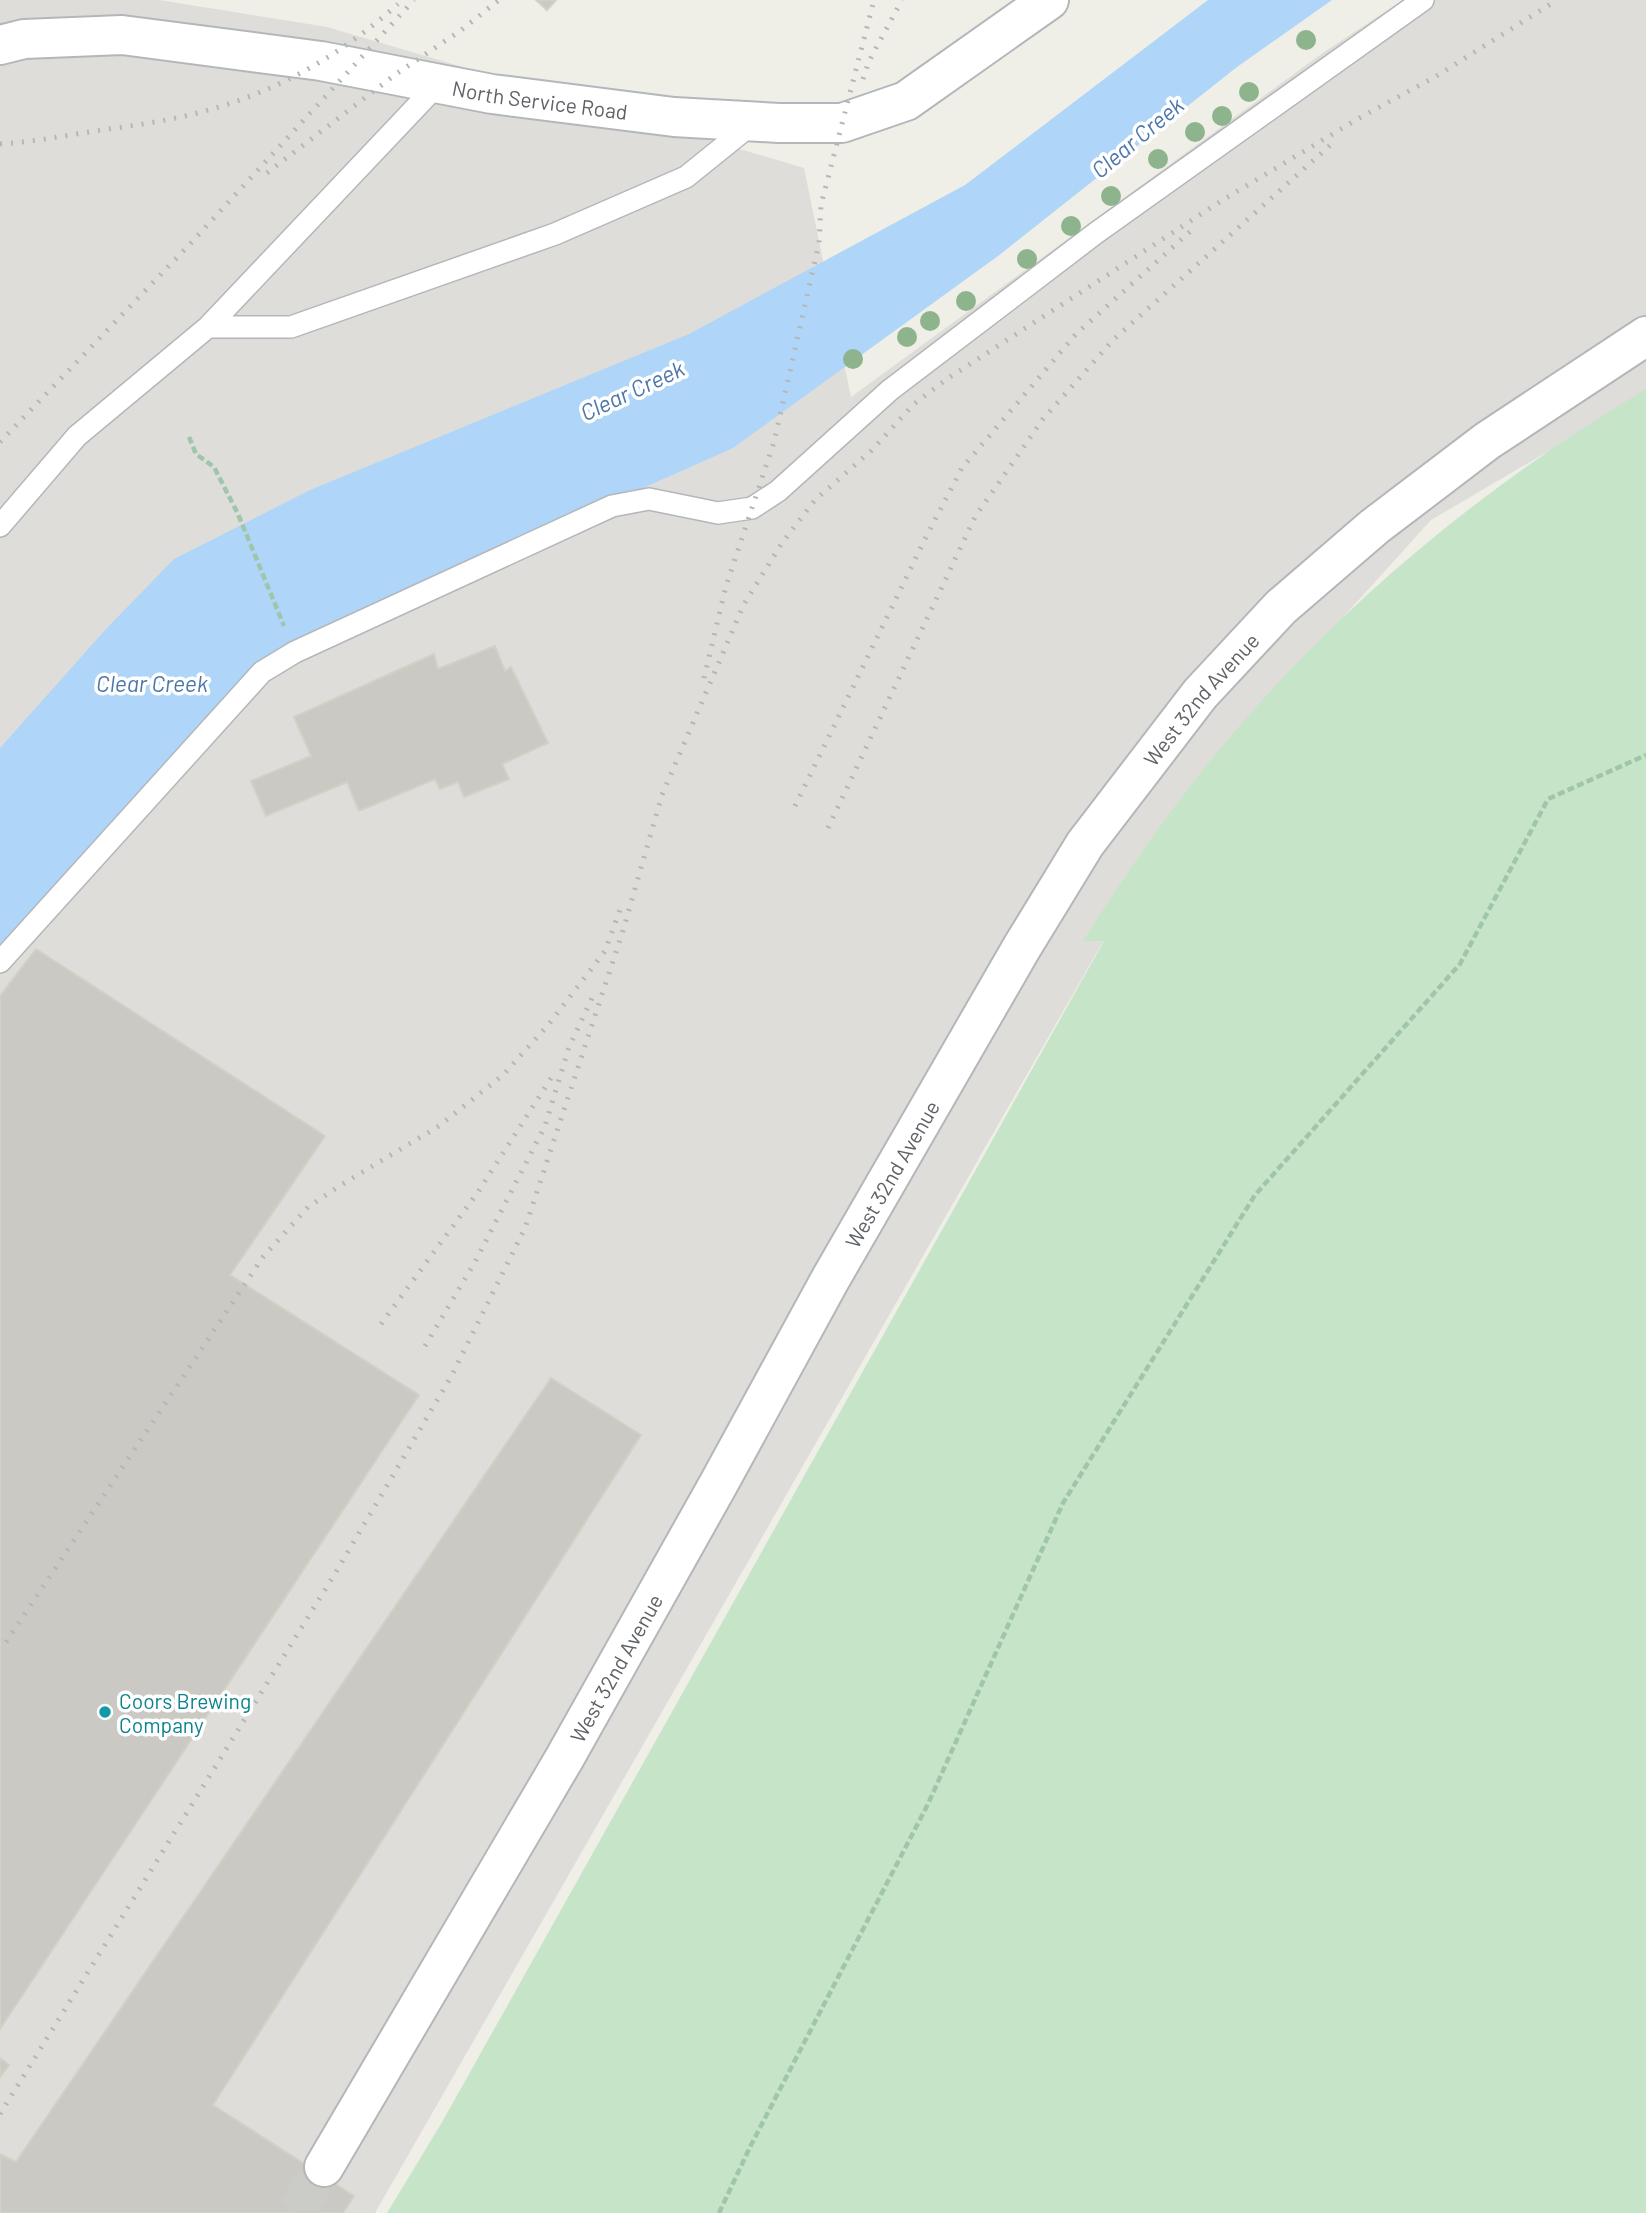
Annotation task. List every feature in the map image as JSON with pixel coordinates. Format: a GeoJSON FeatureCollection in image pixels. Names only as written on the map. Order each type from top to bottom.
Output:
{"type":"FeatureCollection","features":[{"type":"Feature","properties":{"kind":"street","name":"North Service Road"},"geometry":{"type":"LineString","coordinates":[[0,45],[24,39],[122,35],[321,61],[492,94],[661,116],[755,122],[849,122],[906,101],[1049,0]]}},
{"type":"Feature","properties":{"kind":"street","name":"West 32nd Avenue"},"geometry":{"type":"LineString","coordinates":[[324,2167],[564,1759],[831,1278],[1022,947],[1086,844],[1200,694],[1281,607],[1374,527],[1487,440],[1646,336]]}},
{"type":"Feature","properties":{"kind":"lane"},"geometry":{"type":"LineString","coordinates":[[0,962],[262,672],[295,652],[612,506],[649,499],[718,513],[752,508],[778,491],[890,390],[1096,233],[1423,0]]}},
{"type":"Feature","properties":{"kind":"lane"},"geometry":{"type":"LineString","coordinates":[[0,526],[78,436],[208,327],[439,83]]}},
{"type":"Feature","properties":{"kind":"lane"},"geometry":{"type":"LineString","coordinates":[[208,327],[291,327],[555,234],[686,177],[755,122]]}},
{"type":"Feature","properties":{"kind":"path"},"geometry":{"type":"LineString","coordinates":[[189,437],[196,454],[214,467],[238,514],[295,652]]}},
{"type":"Feature","properties":{"kind":"path"},"geometry":{"type":"LineString","coordinates":[[719,2213],[751,2145],[928,1804],[1063,1503],[1255,1195],[1460,964],[1548,799],[1646,755]]}},
{"type":"Feature","properties":{"kind":"shaded area"},"geometry":{"type":"Polygon","coordinates":[[[0,0],[159,0],[327,27],[804,168],[851,397],[1324,52],[1403,0],[1646,0],[1646,394],[1431,520],[1195,781],[375,2213],[0,2213],[0,0]]]}},
{"type":"Feature","properties":{"kind":"green space"},"geometry":{"type":"Polygon","coordinates":[[[1646,389],[1646,2213],[387,2213],[441,2124],[1104,941],[1083,941],[1140,855],[1225,743],[1277,684],[1333,627],[1451,523],[1514,475],[1646,389]]]}},
{"type":"Feature","properties":{"kind":"water","name":"Clear Creek"},"geometry":{"type":"Polygon","coordinates":[[[1208,0],[1332,0],[1237,67],[998,256],[733,448],[275,652],[0,952],[0,748],[106,629],[174,559],[310,490],[689,334],[965,185],[1208,0]]]}},
{"type":"Feature","properties":{"kind":"building"},"geometry":{"type":"Polygon","coordinates":[[[536,0],[556,0],[547,10],[536,0]]]}},
{"type":"Feature","properties":{"kind":"building"},"geometry":{"type":"Polygon","coordinates":[[[495,646],[505,671],[511,667],[548,743],[502,764],[509,779],[464,797],[458,782],[440,789],[435,779],[359,811],[347,782],[266,816],[251,781],[311,756],[294,717],[434,654],[438,669],[495,646]]]}},
{"type":"Feature","properties":{"kind":"building","name":"Coors Brewing Company"},"geometry":{"type":"Polygon","coordinates":[[[36,949],[325,1136],[230,1275],[419,1395],[0,2029],[0,996],[36,949]]]}},
{"type":"Feature","properties":{"kind":"building","name":"Coors Brewing Company"},"geometry":{"type":"Polygon","coordinates":[[[551,1378],[641,1435],[213,2105],[354,2196],[343,2213],[0,2213],[0,2154],[16,2162],[551,1378]]]}},
{"type":"Feature","properties":{"kind":"building"},"geometry":{"type":"Polygon","coordinates":[[[0,2058],[9,2065],[0,2077],[0,2058]]]}},
{"type":"Feature","properties":{"kind":"tunnel"},"geometry":{"type":"LineString","coordinates":[[295,2213],[324,2167]]}},
{"type":"Feature","properties":{"kind":"railway"},"geometry":{"type":"LineString","coordinates":[[0,442],[190,244],[414,0]]}},
{"type":"Feature","properties":{"kind":"railway"},"geometry":{"type":"LineString","coordinates":[[267,173],[396,74],[460,31],[499,0]]}},
{"type":"Feature","properties":{"kind":"railway"},"geometry":{"type":"LineString","coordinates":[[704,678],[726,586],[774,442],[819,243],[821,205],[874,0]]}},
{"type":"Feature","properties":{"kind":"railway"},"geometry":{"type":"LineString","coordinates":[[863,79],[869,61],[902,0]]}},
{"type":"Feature","properties":{"kind":"railway"},"geometry":{"type":"LineString","coordinates":[[0,2114],[336,1572],[452,1375],[525,1228],[622,934],[662,795],[744,604],[782,543],[815,500],[871,451],[914,404],[947,379],[1226,198],[1361,117],[1435,77],[1557,0]]}},
{"type":"Feature","properties":{"kind":"railway"},"geometry":{"type":"LineString","coordinates":[[0,144],[160,121],[209,110],[249,97],[317,64],[359,36],[398,4]]}},
{"type":"Feature","properties":{"kind":"railway"},"geometry":{"type":"LineString","coordinates":[[828,828],[975,517],[1043,419],[1113,340],[1335,141]]}},
{"type":"Feature","properties":{"kind":"railway"},"geometry":{"type":"LineString","coordinates":[[795,806],[962,468],[1076,334],[1193,229]]}},
{"type":"Feature","properties":{"kind":"railway"},"geometry":{"type":"LineString","coordinates":[[6,1642],[263,1257],[308,1207],[439,1126],[503,1075],[549,1024],[605,951],[620,910]]}},
{"type":"Feature","properties":{"kind":"railway"},"geometry":{"type":"LineString","coordinates":[[425,1346],[475,1262],[545,1126],[569,1047],[594,994]]}},
{"type":"Feature","properties":{"kind":"railway"},"geometry":{"type":"LineString","coordinates":[[381,1324],[478,1192],[555,1072]]}},
{"type":"Feature","properties":{"kind":"place","name":"Coors Brewing Company"},"geometry":{"type":"Point","coordinates":[105,1712]}}]}
